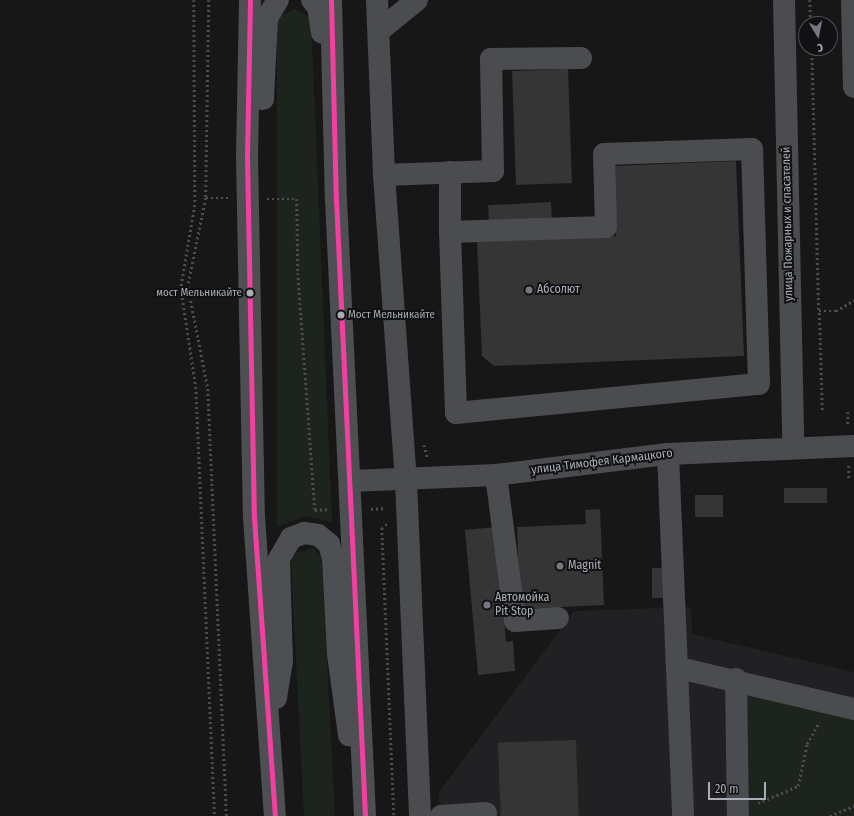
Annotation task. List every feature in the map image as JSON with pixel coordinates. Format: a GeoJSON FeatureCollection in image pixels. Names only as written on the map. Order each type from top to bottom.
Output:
{"type":"FeatureCollection","features":[{"type":"Feature","properties":{"kind":"main road"},"geometry":{"type":"LineString","coordinates":[[250,0],[247,157],[249,198],[254,517],[275,816]]}},
{"type":"Feature","properties":{"kind":"main road"},"geometry":{"type":"LineString","coordinates":[[247,157],[262,106],[267,18],[278,0]]}},
{"type":"Feature","properties":{"kind":"main road"},"geometry":{"type":"LineString","coordinates":[[312,0],[318,7],[322,26],[320,93],[334,139]]}},
{"type":"Feature","properties":{"kind":"main road"},"geometry":{"type":"LineString","coordinates":[[331,0],[334,139],[365,816]]}},
{"type":"Feature","properties":{"kind":"main road"},"geometry":{"type":"LineString","coordinates":[[270,735],[282,662],[279,559],[291,538],[304,533],[318,535],[328,544],[333,559],[338,654],[359,816]]}},
{"type":"Feature","properties":{"kind":"street"},"geometry":{"type":"LineString","coordinates":[[377,0],[384,175],[406,481],[401,516],[420,816]]}},
{"type":"Feature","properties":{"kind":"street"},"geometry":{"type":"LineString","coordinates":[[379,31],[417,0]]}},
{"type":"Feature","properties":{"kind":"street","name":"улица Пожарных и спасателей"},"geometry":{"type":"LineString","coordinates":[[784,0],[793,448]]}},
{"type":"Feature","properties":{"kind":"street"},"geometry":{"type":"LineString","coordinates":[[852,0],[854,87]]}},
{"type":"Feature","properties":{"kind":"street"},"geometry":{"type":"LineString","coordinates":[[384,175],[493,171],[491,59],[581,58]]}},
{"type":"Feature","properties":{"kind":"street"},"geometry":{"type":"LineString","coordinates":[[450,172],[450,232],[456,413],[759,384],[759,324],[752,149],[604,154],[606,227],[450,232]]}},
{"type":"Feature","properties":{"kind":"street"},"geometry":{"type":"LineString","coordinates":[[759,324],[790,322]]}},
{"type":"Feature","properties":{"kind":"street","name":"улица Тимофея Кармацкого"},"geometry":{"type":"LineString","coordinates":[[350,481],[406,481],[496,475],[668,454],[854,446]]}},
{"type":"Feature","properties":{"kind":"street"},"geometry":{"type":"LineString","coordinates":[[668,454],[680,668],[683,816]]}},
{"type":"Feature","properties":{"kind":"street"},"geometry":{"type":"LineString","coordinates":[[496,475],[515,621],[558,618]]}},
{"type":"Feature","properties":{"kind":"street"},"geometry":{"type":"LineString","coordinates":[[680,668],[854,709]]}},
{"type":"Feature","properties":{"kind":"street"},"geometry":{"type":"LineString","coordinates":[[736,680],[744,811]]}},
{"type":"Feature","properties":{"kind":"street"},"geometry":{"type":"LineString","coordinates":[[441,816],[486,813]]}},
{"type":"Feature","properties":{"kind":"path"},"geometry":{"type":"LineString","coordinates":[[194,0],[195,205],[181,288],[196,387],[215,816]]}},
{"type":"Feature","properties":{"kind":"path"},"geometry":{"type":"LineString","coordinates":[[209,0],[206,198],[188,286],[208,389],[227,816]]}},
{"type":"Feature","properties":{"kind":"path"},"geometry":{"type":"LineString","coordinates":[[810,0],[811,16]]}},
{"type":"Feature","properties":{"kind":"path"},"geometry":{"type":"LineString","coordinates":[[812,56],[822,410]]}},
{"type":"Feature","properties":{"kind":"path"},"geometry":{"type":"LineString","coordinates":[[206,198],[297,199],[298,273],[315,510],[390,508],[401,516],[382,528],[394,816]]}},
{"type":"Feature","properties":{"kind":"path"},"geometry":{"type":"LineString","coordinates":[[819,311],[836,311],[854,300]]}},
{"type":"Feature","properties":{"kind":"path"},"geometry":{"type":"LineString","coordinates":[[744,811],[798,786],[807,744],[823,715]]}},
{"type":"Feature","properties":{"kind":"path"},"geometry":{"type":"LineString","coordinates":[[830,816],[854,806]]}},
{"type":"Feature","properties":{"kind":"shaded area"},"geometry":{"type":"Polygon","coordinates":[[[295,9],[311,18],[332,522],[305,516],[277,527],[277,18],[295,9]]]}},
{"type":"Feature","properties":{"kind":"shaded area"},"geometry":{"type":"Polygon","coordinates":[[[313,548],[320,555],[322,566],[335,816],[304,816],[291,563],[296,553],[313,548]]]}},
{"type":"Feature","properties":{"kind":"shaded area"},"geometry":{"type":"Polygon","coordinates":[[[691,607],[692,634],[854,672],[854,816],[440,816],[439,792],[574,611],[691,607]]]}},
{"type":"Feature","properties":{"kind":"shaded area"},"geometry":{"type":"Polygon","coordinates":[[[761,696],[854,720],[854,816],[745,816],[747,700],[761,696]]]}},
{"type":"Feature","properties":{"kind":"building"},"geometry":{"type":"Polygon","coordinates":[[[568,69],[572,183],[516,185],[512,71],[568,69]]]}},
{"type":"Feature","properties":{"kind":"building"},"geometry":{"type":"Polygon","coordinates":[[[736,161],[744,356],[494,366],[482,356],[477,242],[616,236],[613,166],[736,161]]]}},
{"type":"Feature","properties":{"kind":"building"},"geometry":{"type":"Polygon","coordinates":[[[551,202],[552,221],[489,224],[488,205],[551,202]]]}},
{"type":"Feature","properties":{"kind":"building"},"geometry":{"type":"Polygon","coordinates":[[[784,488],[827,488],[827,503],[784,503],[784,488]]]}},
{"type":"Feature","properties":{"kind":"building"},"geometry":{"type":"Polygon","coordinates":[[[695,495],[723,495],[723,517],[695,517],[695,495]]]}},
{"type":"Feature","properties":{"kind":"building","name":"Magnit"},"geometry":{"type":"Polygon","coordinates":[[[600,509],[604,605],[520,609],[517,527],[586,524],[585,510],[600,509]]]}},
{"type":"Feature","properties":{"kind":"building","name":"Автомойка Pit Stop"},"geometry":{"type":"Polygon","coordinates":[[[496,527],[506,642],[513,641],[515,671],[478,675],[465,530],[496,527]]]}},
{"type":"Feature","properties":{"kind":"building"},"geometry":{"type":"Polygon","coordinates":[[[652,568],[664,568],[664,598],[652,598],[652,568]]]}},
{"type":"Feature","properties":{"kind":"building"},"geometry":{"type":"Polygon","coordinates":[[[576,740],[579,816],[501,816],[498,743],[576,740]]]}},
{"type":"Feature","properties":{"kind":"transit line"},"geometry":{"type":"LineString","coordinates":[[250,0],[247,157],[254,517],[275,816]]}},
{"type":"Feature","properties":{"kind":"transit line"},"geometry":{"type":"LineString","coordinates":[[331,0],[336,199],[365,816]]}},
{"type":"Feature","properties":{"kind":"place","name":"Абсолют"},"geometry":{"type":"Point","coordinates":[529,290]}},
{"type":"Feature","properties":{"kind":"place","name":"мост Мельникайте"},"geometry":{"type":"Point","coordinates":[250,293]}},
{"type":"Feature","properties":{"kind":"place","name":"Мост Мельникайте"},"geometry":{"type":"Point","coordinates":[341,315]}},
{"type":"Feature","properties":{"kind":"place","name":"Magnit"},"geometry":{"type":"Point","coordinates":[560,566]}},
{"type":"Feature","properties":{"kind":"place","name":"Автомойка Pit Stop"},"geometry":{"type":"Point","coordinates":[487,605]}}]}
